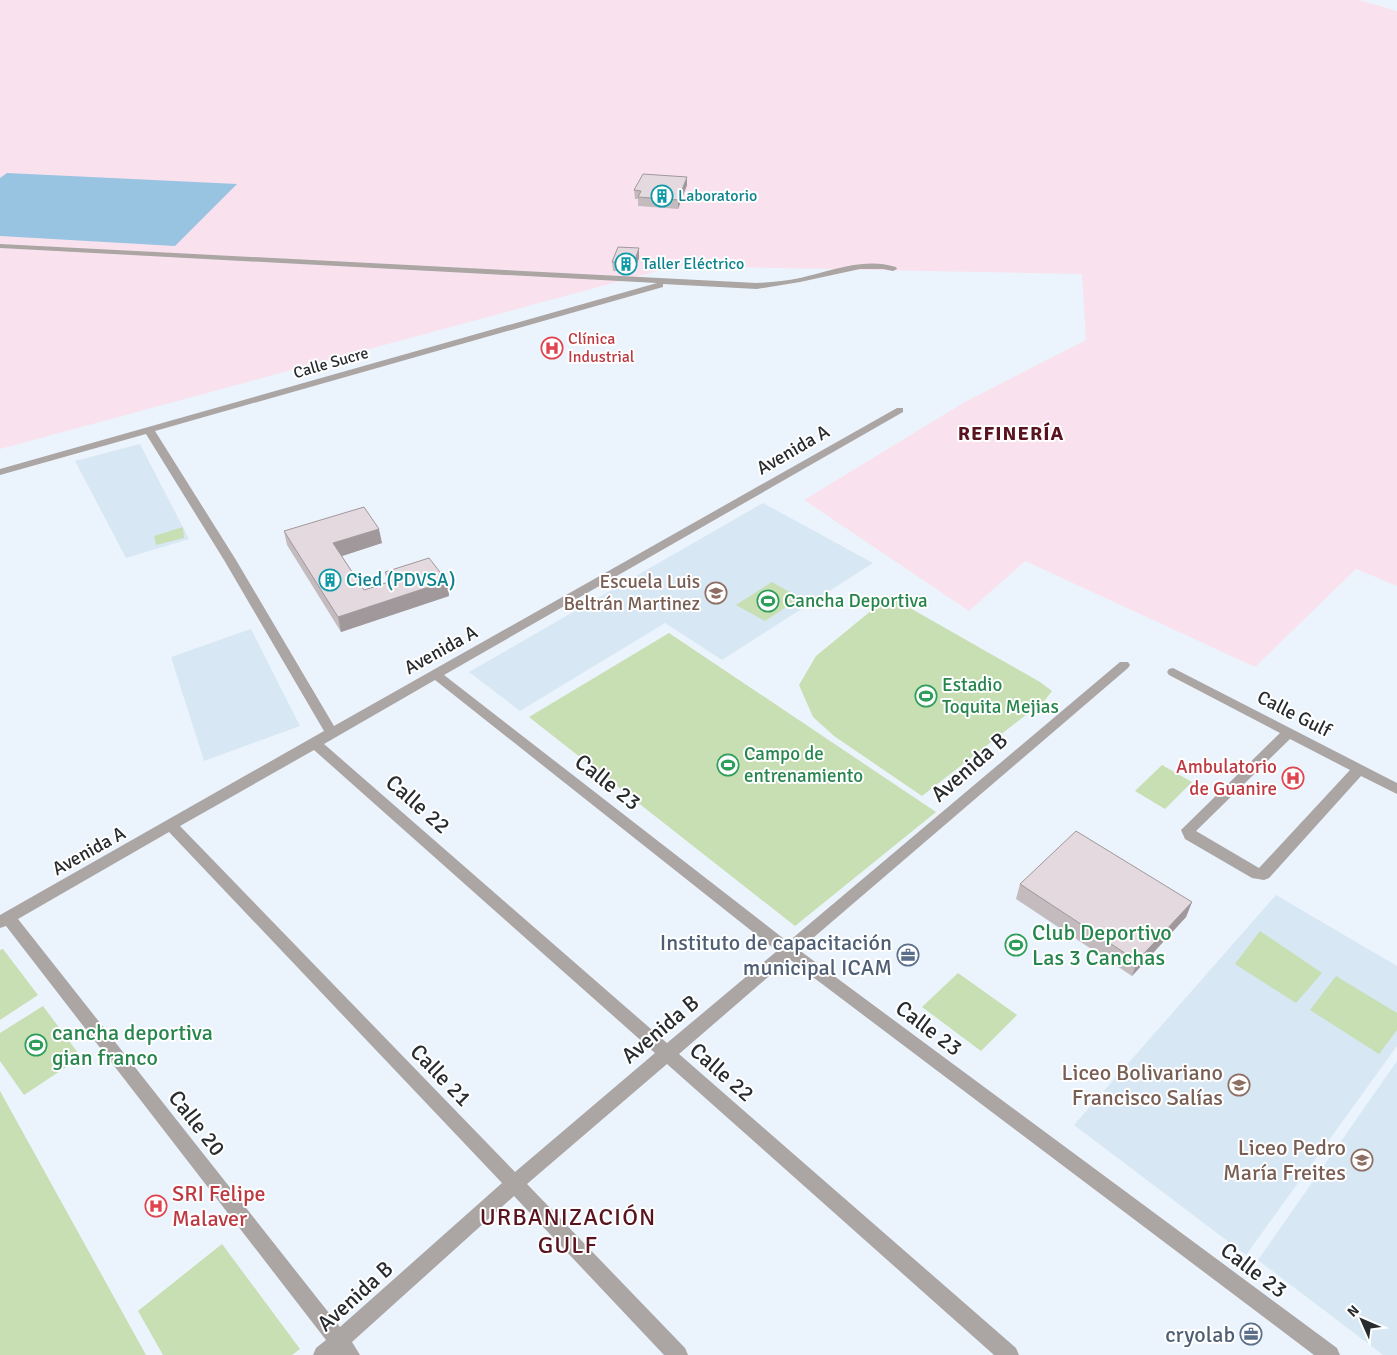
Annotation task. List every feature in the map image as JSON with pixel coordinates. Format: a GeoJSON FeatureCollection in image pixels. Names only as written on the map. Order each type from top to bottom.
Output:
{"type":"FeatureCollection","features":[{"type":"Feature","properties":{"kind":"street"},"geometry":{"type":"LineString","coordinates":[[0,246],[757,286],[782,283],[863,266],[881,266],[893,269]]}},
{"type":"Feature","properties":{"kind":"street","name":"Calle Sucre"},"geometry":{"type":"LineString","coordinates":[[0,472],[669,282]]}},
{"type":"Feature","properties":{"kind":"street","name":"Avenida A"},"geometry":{"type":"LineString","coordinates":[[4,920],[900,410]]}},
{"type":"Feature","properties":{"kind":"street"},"geometry":{"type":"LineString","coordinates":[[150,430],[230,560],[332,733]]}},
{"type":"Feature","properties":{"kind":"street","name":"Avenida B"},"geometry":{"type":"LineString","coordinates":[[323,1355],[514,1184],[666,1053],[789,952],[1124,665]]}},
{"type":"Feature","properties":{"kind":"street","name":"Calle Gulf"},"geometry":{"type":"LineString","coordinates":[[1173,672],[1397,789]]}},
{"type":"Feature","properties":{"kind":"street","name":"Calle 23"},"geometry":{"type":"LineString","coordinates":[[436,675],[789,952],[1330,1355]]}},
{"type":"Feature","properties":{"kind":"street"},"geometry":{"type":"LineString","coordinates":[[1289,732],[1194,823],[1188,830],[1190,835],[1257,874],[1264,874],[1359,769]]}},
{"type":"Feature","properties":{"kind":"street","name":"Calle 22"},"geometry":{"type":"LineString","coordinates":[[315,743],[1009,1355]]}},
{"type":"Feature","properties":{"kind":"street","name":"Calle 21"},"geometry":{"type":"LineString","coordinates":[[172,826],[678,1355]]}},
{"type":"Feature","properties":{"kind":"street","name":"Calle 20"},"geometry":{"type":"LineString","coordinates":[[4,920],[350,1355]]}},
{"type":"Feature","properties":{"kind":"shaded area"},"geometry":{"type":"Polygon","coordinates":[[[0,0],[1359,0],[1397,11],[1397,586],[1356,569],[1255,667],[1025,561],[969,611],[804,500],[963,403],[1086,340],[1082,274],[676,266],[0,449],[0,0]]]}},
{"type":"Feature","properties":{"kind":"shaded area"},"geometry":{"type":"Polygon","coordinates":[[[140,444],[189,539],[126,558],[75,461],[140,444]]]}},
{"type":"Feature","properties":{"kind":"shaded area","name":"Escuela Luis Beltrán Martinez"},"geometry":{"type":"Polygon","coordinates":[[[763,503],[873,563],[722,660],[665,623],[520,711],[469,672],[763,503]]]}},
{"type":"Feature","properties":{"kind":"shaded area"},"geometry":{"type":"Polygon","coordinates":[[[251,629],[300,726],[204,761],[171,657],[251,629]]]}},
{"type":"Feature","properties":{"kind":"shaded area","name":"Liceo Bolivariano Francisco Salías"},"geometry":{"type":"Polygon","coordinates":[[[1276,895],[1397,966],[1397,1046],[1246,1255],[1074,1125],[1276,895]]]}},
{"type":"Feature","properties":{"kind":"shaded area","name":"Liceo Pedro María Freites"},"geometry":{"type":"Polygon","coordinates":[[[1397,1061],[1397,1355],[1383,1355],[1258,1260],[1397,1061]]]}},
{"type":"Feature","properties":{"kind":"green space"},"geometry":{"type":"Polygon","coordinates":[[[183,527],[184,538],[156,545],[154,536],[183,527]]]}},
{"type":"Feature","properties":{"kind":"green space","name":"Cancha Deportiva"},"geometry":{"type":"Polygon","coordinates":[[[772,582],[800,598],[765,621],[736,605],[772,582]]]}},
{"type":"Feature","properties":{"kind":"green space","name":"Estadio Toquita Mejias"},"geometry":{"type":"Polygon","coordinates":[[[889,596],[1040,682],[1052,691],[1045,700],[922,796],[834,736],[813,717],[799,685],[816,656],[889,596]]]}},
{"type":"Feature","properties":{"kind":"green space","name":"Campo de entrenamiento"},"geometry":{"type":"Polygon","coordinates":[[[669,633],[936,812],[795,926],[529,717],[669,633]]]}},
{"type":"Feature","properties":{"kind":"green space"},"geometry":{"type":"Polygon","coordinates":[[[1162,765],[1192,782],[1165,809],[1135,791],[1162,765]]]}},
{"type":"Feature","properties":{"kind":"green space"},"geometry":{"type":"Polygon","coordinates":[[[1260,931],[1322,973],[1296,1003],[1235,964],[1260,931]]]}},
{"type":"Feature","properties":{"kind":"green space"},"geometry":{"type":"Polygon","coordinates":[[[3,949],[38,995],[0,1020],[0,950],[3,949]]]}},
{"type":"Feature","properties":{"kind":"green space","name":"Club Deportivo Las 3 Canchas"},"geometry":{"type":"Polygon","coordinates":[[[958,973],[1017,1015],[981,1051],[922,1007],[958,973]]]}},
{"type":"Feature","properties":{"kind":"green space"},"geometry":{"type":"Polygon","coordinates":[[[1336,976],[1397,1013],[1397,1030],[1379,1054],[1310,1010],[1336,976]]]}},
{"type":"Feature","properties":{"kind":"green space","name":"cancha deportiva gian franco"},"geometry":{"type":"Polygon","coordinates":[[[43,1006],[81,1057],[24,1095],[0,1061],[0,1033],[43,1006]]]}},
{"type":"Feature","properties":{"kind":"green space"},"geometry":{"type":"Polygon","coordinates":[[[0,1091],[146,1355],[0,1355],[0,1091]]]}},
{"type":"Feature","properties":{"kind":"green space"},"geometry":{"type":"Polygon","coordinates":[[[222,1244],[300,1349],[292,1355],[163,1355],[138,1311],[222,1244]]]}},
{"type":"Feature","properties":{"kind":"water"},"geometry":{"type":"Polygon","coordinates":[[[7,173],[237,184],[175,246],[0,236],[0,178],[7,173]]]}},
{"type":"Feature","properties":{"kind":"building"},"geometry":{"type":"Polygon","coordinates":[[[643,174],[687,177],[678,200],[638,197],[641,191],[634,190],[643,174]]]}},
{"type":"Feature","properties":{"kind":"building"},"geometry":{"type":"Polygon","coordinates":[[[618,247],[639,248],[634,263],[612,262],[618,247]]]}},
{"type":"Feature","properties":{"kind":"building"},"geometry":{"type":"Polygon","coordinates":[[[364,507],[379,529],[333,543],[364,590],[392,581],[385,572],[429,558],[447,581],[338,617],[284,531],[364,507]]]}},
{"type":"Feature","properties":{"kind":"building"},"geometry":{"type":"Polygon","coordinates":[[[1076,831],[1192,902],[1137,961],[1020,884],[1076,831]]]}},
{"type":"Feature","properties":{"kind":"place","name":"Laboratorio"},"geometry":{"type":"Point","coordinates":[662,196]}},
{"type":"Feature","properties":{"kind":"place","name":"Taller Eléctrico"},"geometry":{"type":"Point","coordinates":[626,264]}},
{"type":"Feature","properties":{"kind":"place","name":"Clínica Industrial"},"geometry":{"type":"Point","coordinates":[552,348]}},
{"type":"Feature","properties":{"kind":"place","name":"Cied (PDVSA)"},"geometry":{"type":"Point","coordinates":[330,580]}},
{"type":"Feature","properties":{"kind":"place","name":"Escuela Luis Beltrán Martinez"},"geometry":{"type":"Point","coordinates":[716,593]}},
{"type":"Feature","properties":{"kind":"place","name":"Cancha Deportiva"},"geometry":{"type":"Point","coordinates":[768,601]}},
{"type":"Feature","properties":{"kind":"place","name":"Estadio Toquita Mejias"},"geometry":{"type":"Point","coordinates":[926,696]}},
{"type":"Feature","properties":{"kind":"place","name":"Campo de entrenamiento"},"geometry":{"type":"Point","coordinates":[728,765]}},
{"type":"Feature","properties":{"kind":"place","name":"Ambulatorio de Guanire"},"geometry":{"type":"Point","coordinates":[1293,778]}},
{"type":"Feature","properties":{"kind":"place","name":"Club Deportivo Las 3 Canchas"},"geometry":{"type":"Point","coordinates":[1016,945]}},
{"type":"Feature","properties":{"kind":"place","name":"Instituto de capacitación municipal ICAM"},"geometry":{"type":"Point","coordinates":[908,955]}},
{"type":"Feature","properties":{"kind":"place","name":"cancha deportiva gian franco"},"geometry":{"type":"Point","coordinates":[36,1045]}},
{"type":"Feature","properties":{"kind":"place","name":"Liceo Bolivariano Francisco Salías"},"geometry":{"type":"Point","coordinates":[1239,1085]}},
{"type":"Feature","properties":{"kind":"place","name":"Liceo Pedro María Freites"},"geometry":{"type":"Point","coordinates":[1362,1160]}},
{"type":"Feature","properties":{"kind":"place","name":"SRI Felipe Malaver"},"geometry":{"type":"Point","coordinates":[156,1206]}},
{"type":"Feature","properties":{"kind":"place","name":"cryolab"},"geometry":{"type":"Point","coordinates":[1251,1334]}},
{"type":"Feature","properties":{"kind":"district","name":"REFINERÍA"},"geometry":{"type":"Point","coordinates":[1011,433]}},
{"type":"Feature","properties":{"kind":"district","name":"URBANIZACIÓN GULF"},"geometry":{"type":"Point","coordinates":[568,1231]}}]}
